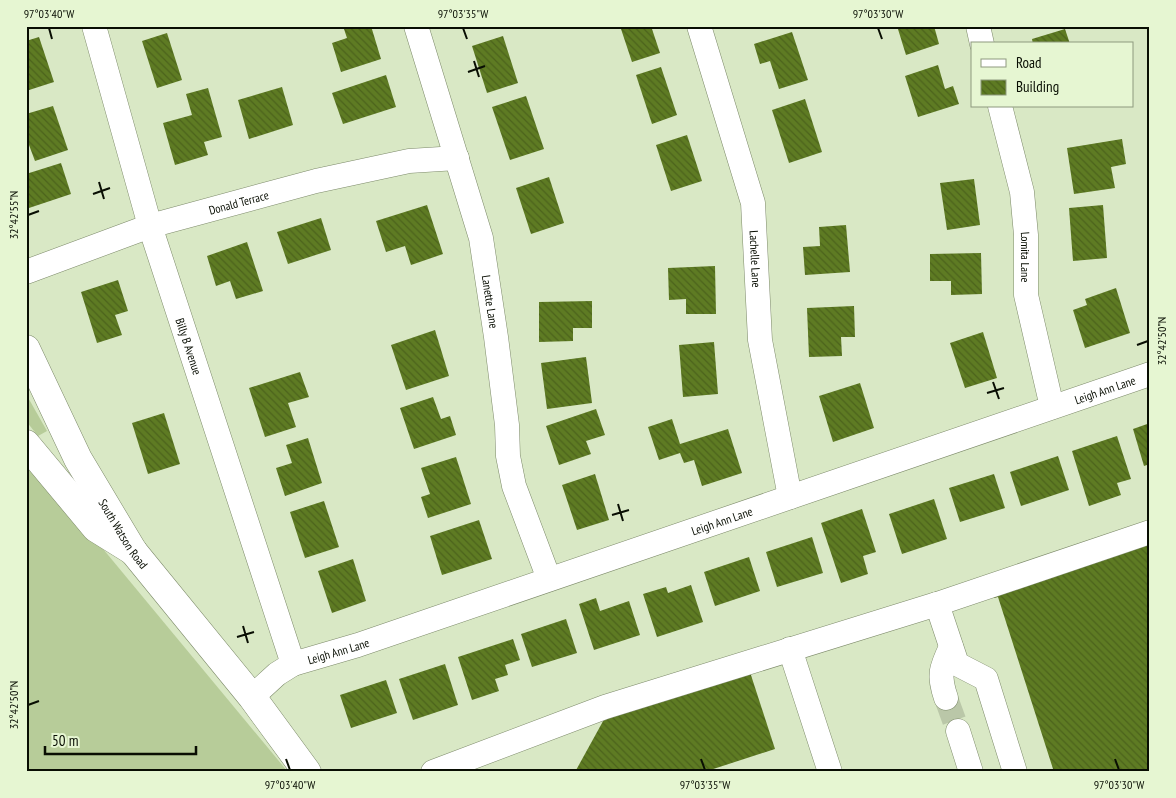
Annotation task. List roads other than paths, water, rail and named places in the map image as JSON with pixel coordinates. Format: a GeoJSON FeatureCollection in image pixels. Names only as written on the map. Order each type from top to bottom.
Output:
{"type":"FeatureCollection","features":[{"type":"Feature","properties":{"kind":"main road","name":"South Watson Road"},"geometry":{"type":"LineString","coordinates":[[26,350],[78,459],[133,551],[252,697],[307,772]]}},
{"type":"Feature","properties":{"kind":"main road"},"geometry":{"type":"LineString","coordinates":[[26,444],[96,528],[133,551]]}},
{"type":"Feature","properties":{"kind":"street","name":"Billy B Avenue"},"geometry":{"type":"LineString","coordinates":[[94,26],[150,226],[293,664]]}},
{"type":"Feature","properties":{"kind":"street","name":"Lanette Lane"},"geometry":{"type":"LineString","coordinates":[[416,26],[480,238],[496,336],[507,425],[508,456],[514,486],[548,579]]}},
{"type":"Feature","properties":{"kind":"street","name":"Lachelle Lane"},"geometry":{"type":"LineString","coordinates":[[699,26],[753,203],[760,340],[790,497]]}},
{"type":"Feature","properties":{"kind":"street"},"geometry":{"type":"LineString","coordinates":[[978,26],[982,42]]}},
{"type":"Feature","properties":{"kind":"street","name":"Lomita Lane"},"geometry":{"type":"LineString","coordinates":[[1001,108],[1022,192],[1026,235],[1026,294],[1052,407]]}},
{"type":"Feature","properties":{"kind":"street","name":"Donald Terrace"},"geometry":{"type":"LineString","coordinates":[[26,272],[150,226],[316,181],[409,161],[457,158]]}},
{"type":"Feature","properties":{"kind":"street","name":"Leigh Ann Lane"},"geometry":{"type":"LineString","coordinates":[[293,664],[358,645],[1150,374]]}},
{"type":"Feature","properties":{"kind":"street"},"geometry":{"type":"LineString","coordinates":[[434,772],[605,706],[937,604],[1150,532]]}},
{"type":"Feature","properties":{"kind":"street"},"geometry":{"type":"LineString","coordinates":[[937,604],[957,664],[986,679],[1015,772]]}},
{"type":"Feature","properties":{"kind":"street"},"geometry":{"type":"LineString","coordinates":[[946,698],[941,683],[941,669],[951,647]]}},
{"type":"Feature","properties":{"kind":"street"},"geometry":{"type":"LineString","coordinates":[[790,649],[830,772]]}},
{"type":"Feature","properties":{"kind":"street"},"geometry":{"type":"LineString","coordinates":[[252,697],[277,674],[293,664]]}},
{"type":"Feature","properties":{"kind":"street"},"geometry":{"type":"LineString","coordinates":[[958,731],[971,772]]}},
{"type":"Feature","properties":{"kind":"tunnel"},"geometry":{"type":"LineString","coordinates":[[946,698],[958,731]]}}]}
